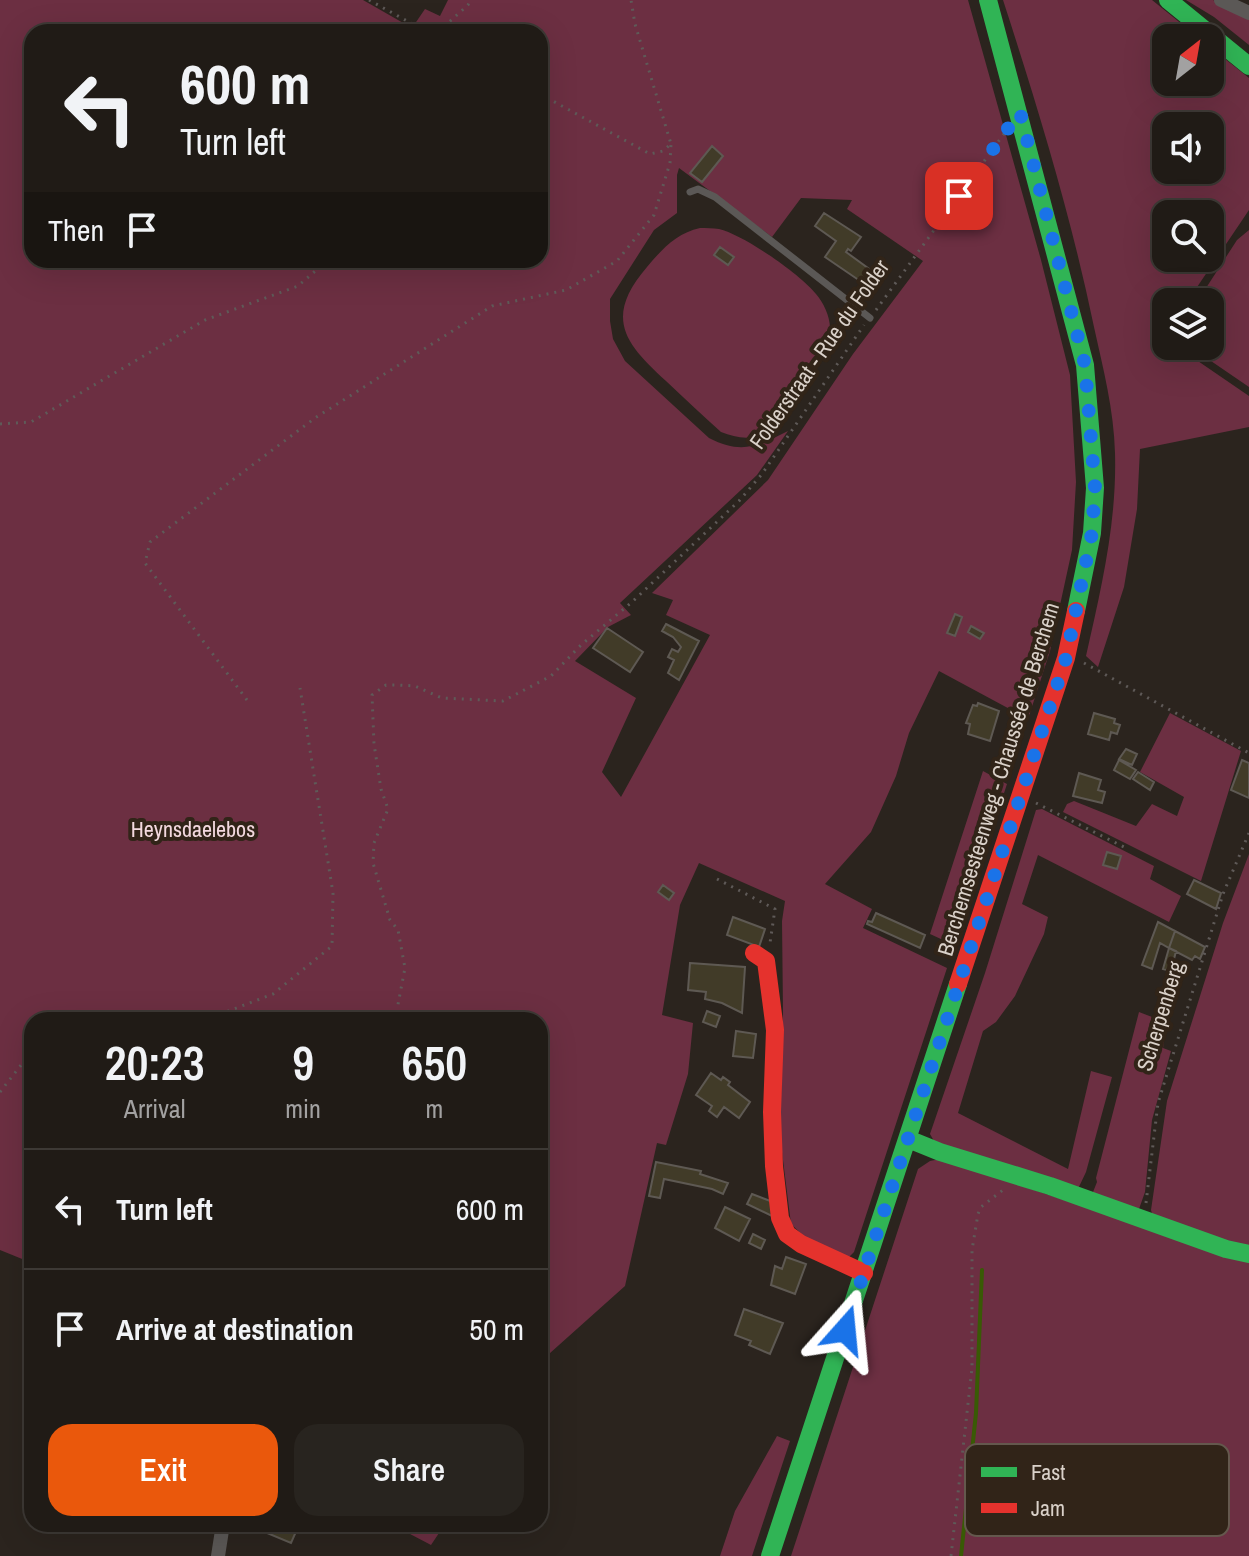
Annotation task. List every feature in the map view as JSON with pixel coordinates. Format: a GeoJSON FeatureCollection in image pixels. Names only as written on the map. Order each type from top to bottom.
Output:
{"type":"FeatureCollection","features":[{"type":"Feature","properties":{"kind":"main road","name":"Berchemsesteenweg - Chaussée de Berchem"},"geometry":{"type":"LineString","coordinates":[[770,1556],[1066,658],[1092,533],[1095,488],[1085,365],[988,0]]}},
{"type":"Feature","properties":{"kind":"main road"},"geometry":{"type":"LineString","coordinates":[[1168,0],[1249,66]]}},
{"type":"Feature","properties":{"kind":"main road"},"geometry":{"type":"LineString","coordinates":[[760,957],[775,1030],[772,1112],[780,1218],[787,1234],[801,1244],[864,1273]]}},
{"type":"Feature","properties":{"kind":"main road"},"geometry":{"type":"LineString","coordinates":[[908,1139],[1226,1249],[1249,1254]]}},
{"type":"Feature","properties":{"kind":"street"},"geometry":{"type":"LineString","coordinates":[[1221,0],[1249,13]]}},
{"type":"Feature","properties":{"kind":"street"},"geometry":{"type":"LineString","coordinates":[[218,1556],[222,1532]]}},
{"type":"Feature","properties":{"kind":"lane"},"geometry":{"type":"LineString","coordinates":[[690,192],[698,189],[715,197],[870,318]]}},
{"type":"Feature","properties":{"kind":"path"},"geometry":{"type":"LineString","coordinates":[[369,0],[412,24]]}},
{"type":"Feature","properties":{"kind":"path"},"geometry":{"type":"LineString","coordinates":[[447,24],[470,0]]}},
{"type":"Feature","properties":{"kind":"path"},"geometry":{"type":"LineString","coordinates":[[247,700],[145,563],[150,542],[315,418],[492,306],[566,290],[617,261],[654,215],[670,163],[671,144],[635,24],[631,0]]}},
{"type":"Feature","properties":{"kind":"path"},"geometry":{"type":"LineString","coordinates":[[548,98],[650,154],[663,151],[671,144]]}},
{"type":"Feature","properties":{"kind":"path","name":"Folderstraat - Rue du Folder"},"geometry":{"type":"LineString","coordinates":[[397,1012],[405,968],[398,930],[390,920],[373,863],[374,843],[388,809],[381,789],[374,744],[372,695],[386,685],[398,685],[415,686],[442,698],[503,701],[551,676],[739,501],[762,474],[870,318],[1020,112]]}},
{"type":"Feature","properties":{"kind":"path"},"geometry":{"type":"LineString","coordinates":[[0,424],[31,422],[205,320],[298,286],[319,268]]}},
{"type":"Feature","properties":{"kind":"path"},"geometry":{"type":"LineString","coordinates":[[1066,658],[1085,663],[1249,753]]}},
{"type":"Feature","properties":{"kind":"path"},"geometry":{"type":"LineString","coordinates":[[226,1012],[273,994],[332,946],[333,893],[300,688]]}},
{"type":"Feature","properties":{"kind":"path"},"geometry":{"type":"LineString","coordinates":[[1022,797],[1128,849]]}},
{"type":"Feature","properties":{"kind":"path","name":"Scherpenberg"},"geometry":{"type":"LineString","coordinates":[[1141,1219],[1146,1202],[1158,1103],[1223,894],[1249,833]]}},
{"type":"Feature","properties":{"kind":"path"},"geometry":{"type":"LineString","coordinates":[[717,879],[775,909],[760,957]]}},
{"type":"Feature","properties":{"kind":"path"},"geometry":{"type":"LineString","coordinates":[[0,1092],[24,1061]]}},
{"type":"Feature","properties":{"kind":"path"},"geometry":{"type":"LineString","coordinates":[[951,1556],[972,1368],[972,1250],[981,1207],[1001,1192]]}},
{"type":"Feature","properties":{"kind":"green space","name":"Heynsdaelebos"},"geometry":{"type":"Polygon","coordinates":[[[0,0],[363,0],[405,24],[24,24],[24,268],[548,268],[548,24],[415,24],[425,9],[440,16],[448,0],[968,0],[1070,375],[1076,482],[1072,550],[1050,651],[1028,719],[939,671],[909,733],[896,776],[871,832],[825,884],[872,909],[863,928],[947,968],[854,1252],[848,1258],[812,1244],[791,1224],[780,1136],[782,921],[785,901],[699,863],[680,905],[662,1015],[693,1023],[688,1074],[666,1145],[657,1143],[625,1286],[548,1355],[548,1012],[24,1012],[24,1260],[0,1250],[0,0]],[[679,168],[677,213],[654,230],[610,299],[613,339],[625,361],[709,438],[741,447],[768,441],[788,431],[757,475],[620,603],[631,615],[608,627],[575,661],[636,698],[602,772],[621,797],[710,635],[666,615],[673,600],[652,593],[768,480],[853,354],[923,261],[847,209],[852,200],[801,198],[772,237],[679,168]]]}},
{"type":"Feature","properties":{"kind":"green space"},"geometry":{"type":"Polygon","coordinates":[[[1003,0],[1152,0],[1182,24],[1152,24],[1152,96],[1224,96],[1224,58],[1249,78],[1249,210],[1224,247],[1224,200],[1152,200],[1152,272],[1207,272],[1196,288],[1152,288],[1152,360],[1196,360],[1249,396],[1249,427],[1140,449],[1137,509],[1124,587],[1098,667],[1086,656],[1111,530],[1115,479],[1113,421],[1075,244],[1003,0]]]}},
{"type":"Feature","properties":{"kind":"green space"},"geometry":{"type":"Polygon","coordinates":[[[1186,0],[1213,0],[1249,16],[1249,45],[1224,24],[1186,0]]]}},
{"type":"Feature","properties":{"kind":"green space"},"geometry":{"type":"Polygon","coordinates":[[[700,228],[730,233],[771,256],[816,294],[829,319],[829,340],[816,371],[783,417],[773,428],[757,436],[742,438],[721,432],[639,354],[625,328],[623,315],[626,301],[647,267],[670,243],[700,228]]]}},
{"type":"Feature","properties":{"kind":"green space"},"geometry":{"type":"Polygon","coordinates":[[[1249,230],[1249,387],[1209,360],[1224,360],[1224,288],[1206,288],[1216,272],[1224,272],[1224,260],[1237,240],[1249,230]]]}},
{"type":"Feature","properties":{"kind":"green space"},"geometry":{"type":"Polygon","coordinates":[[[1170,713],[1241,751],[1201,881],[1063,812],[1067,804],[1074,801],[1136,826],[1152,804],[1177,816],[1184,797],[1140,772],[1170,713]]]}},
{"type":"Feature","properties":{"kind":"green space"},"geometry":{"type":"Polygon","coordinates":[[[983,771],[1007,784],[954,945],[930,934],[983,771]]]}},
{"type":"Feature","properties":{"kind":"green space"},"geometry":{"type":"Polygon","coordinates":[[[1042,809],[1154,866],[1150,879],[1181,896],[1169,922],[1038,855],[1022,904],[1048,917],[1044,934],[1015,996],[996,1022],[983,1031],[958,1113],[1068,1169],[1091,1071],[1112,1077],[1086,1172],[1077,1191],[934,1141],[930,1134],[1036,810],[1042,809]]]}},
{"type":"Feature","properties":{"kind":"green space"},"geometry":{"type":"Polygon","coordinates":[[[1249,854],[1249,1251],[1153,1217],[1151,1210],[1167,1101],[1223,923],[1249,854]]]}},
{"type":"Feature","properties":{"kind":"green space"},"geometry":{"type":"Polygon","coordinates":[[[1139,1012],[1152,1017],[1146,1037],[1164,1042],[1163,1048],[1171,1051],[1152,1120],[1145,1192],[1139,1209],[1091,1197],[1139,1012]]]}},
{"type":"Feature","properties":{"kind":"green space"},"geometry":{"type":"Polygon","coordinates":[[[940,1159],[1249,1261],[1249,1556],[791,1556],[918,1169],[940,1159]]]}},
{"type":"Feature","properties":{"kind":"green space"},"geometry":{"type":"Polygon","coordinates":[[[777,1436],[790,1441],[752,1556],[720,1556],[735,1511],[777,1436]]]}},
{"type":"Feature","properties":{"kind":"green space"},"geometry":{"type":"Polygon","coordinates":[[[406,1532],[440,1532],[431,1545],[406,1532]]]}},
{"type":"Feature","properties":{"kind":"building"},"geometry":{"type":"Polygon","coordinates":[[[712,146],[723,156],[702,182],[690,173],[712,146]]]}},
{"type":"Feature","properties":{"kind":"building"},"geometry":{"type":"Polygon","coordinates":[[[824,213],[861,237],[851,251],[848,249],[846,252],[872,271],[863,283],[825,257],[836,241],[815,226],[824,213]]]}},
{"type":"Feature","properties":{"kind":"building"},"geometry":{"type":"Polygon","coordinates":[[[720,247],[734,257],[728,265],[714,255],[720,247]]]}},
{"type":"Feature","properties":{"kind":"building"},"geometry":{"type":"Polygon","coordinates":[[[955,614],[962,617],[955,636],[947,633],[955,614]]]}},
{"type":"Feature","properties":{"kind":"building"},"geometry":{"type":"Polygon","coordinates":[[[666,624],[699,641],[679,680],[668,673],[674,660],[668,657],[672,649],[678,652],[681,647],[673,637],[662,631],[666,624]]]}},
{"type":"Feature","properties":{"kind":"building"},"geometry":{"type":"Polygon","coordinates":[[[971,626],[984,633],[980,639],[968,632],[971,626]]]}},
{"type":"Feature","properties":{"kind":"building"},"geometry":{"type":"Polygon","coordinates":[[[607,628],[643,652],[630,672],[593,648],[607,628]]]}},
{"type":"Feature","properties":{"kind":"building"},"geometry":{"type":"Polygon","coordinates":[[[978,703],[999,711],[990,741],[968,734],[970,724],[966,723],[973,705],[977,706],[978,703]]]}},
{"type":"Feature","properties":{"kind":"building"},"geometry":{"type":"Polygon","coordinates":[[[1094,713],[1115,719],[1114,723],[1120,725],[1117,734],[1111,732],[1109,740],[1088,734],[1094,713]]]}},
{"type":"Feature","properties":{"kind":"building"},"geometry":{"type":"Polygon","coordinates":[[[1126,749],[1137,754],[1132,765],[1119,759],[1126,749]]]}},
{"type":"Feature","properties":{"kind":"building"},"geometry":{"type":"Polygon","coordinates":[[[1119,760],[1136,770],[1130,779],[1114,770],[1119,760]]]}},
{"type":"Feature","properties":{"kind":"building"},"geometry":{"type":"Polygon","coordinates":[[[1242,760],[1249,763],[1249,798],[1231,790],[1242,760]]]}},
{"type":"Feature","properties":{"kind":"building"},"geometry":{"type":"Polygon","coordinates":[[[1138,772],[1154,782],[1150,790],[1133,779],[1138,772]]]}},
{"type":"Feature","properties":{"kind":"building"},"geometry":{"type":"Polygon","coordinates":[[[1079,773],[1101,780],[1098,790],[1105,792],[1102,803],[1073,796],[1079,773]]]}},
{"type":"Feature","properties":{"kind":"building"},"geometry":{"type":"Polygon","coordinates":[[[1107,852],[1121,856],[1117,869],[1103,865],[1107,852]]]}},
{"type":"Feature","properties":{"kind":"building"},"geometry":{"type":"Polygon","coordinates":[[[1194,880],[1221,893],[1216,909],[1187,894],[1194,880]]]}},
{"type":"Feature","properties":{"kind":"building"},"geometry":{"type":"Polygon","coordinates":[[[663,885],[674,893],[669,900],[658,892],[663,885]]]}},
{"type":"Feature","properties":{"kind":"building"},"geometry":{"type":"Polygon","coordinates":[[[876,913],[925,935],[920,948],[867,924],[868,921],[872,922],[876,913]]]}},
{"type":"Feature","properties":{"kind":"building"},"geometry":{"type":"Polygon","coordinates":[[[733,917],[765,929],[759,947],[727,935],[733,917]]]}},
{"type":"Feature","properties":{"kind":"building"},"geometry":{"type":"Polygon","coordinates":[[[1158,922],[1175,931],[1169,948],[1160,943],[1152,969],[1142,965],[1158,922]]]}},
{"type":"Feature","properties":{"kind":"building"},"geometry":{"type":"Polygon","coordinates":[[[1175,931],[1205,947],[1200,959],[1195,956],[1192,960],[1169,948],[1175,931]]]}},
{"type":"Feature","properties":{"kind":"building"},"geometry":{"type":"Polygon","coordinates":[[[1169,948],[1176,951],[1171,971],[1163,969],[1169,948]]]}},
{"type":"Feature","properties":{"kind":"building"},"geometry":{"type":"Polygon","coordinates":[[[690,963],[745,967],[742,1013],[705,999],[706,992],[688,990],[690,963]]]}},
{"type":"Feature","properties":{"kind":"building"},"geometry":{"type":"Polygon","coordinates":[[[707,1011],[720,1016],[716,1027],[703,1022],[707,1011]]]}},
{"type":"Feature","properties":{"kind":"building"},"geometry":{"type":"Polygon","coordinates":[[[736,1031],[756,1034],[753,1058],[733,1056],[736,1031]]]}},
{"type":"Feature","properties":{"kind":"building"},"geometry":{"type":"Polygon","coordinates":[[[711,1073],[730,1082],[728,1085],[750,1102],[739,1118],[724,1107],[717,1117],[709,1111],[712,1106],[696,1095],[711,1073]]]}},
{"type":"Feature","properties":{"kind":"building"},"geometry":{"type":"Polygon","coordinates":[[[656,1162],[701,1171],[700,1174],[728,1183],[723,1194],[664,1179],[660,1198],[649,1196],[656,1162]]]}},
{"type":"Feature","properties":{"kind":"building"},"geometry":{"type":"Polygon","coordinates":[[[752,1194],[773,1202],[772,1216],[747,1204],[752,1194]]]}},
{"type":"Feature","properties":{"kind":"building"},"geometry":{"type":"Polygon","coordinates":[[[725,1207],[750,1219],[739,1241],[715,1228],[725,1207]]]}},
{"type":"Feature","properties":{"kind":"building"},"geometry":{"type":"Polygon","coordinates":[[[753,1234],[765,1240],[761,1249],[749,1243],[753,1234]]]}},
{"type":"Feature","properties":{"kind":"building"},"geometry":{"type":"Polygon","coordinates":[[[786,1257],[806,1264],[795,1294],[771,1285],[775,1266],[782,1269],[786,1257]]]}},
{"type":"Feature","properties":{"kind":"building"},"geometry":{"type":"Polygon","coordinates":[[[744,1309],[783,1323],[770,1354],[735,1335],[744,1309]]]}},
{"type":"Feature","properties":{"kind":"building"},"geometry":{"type":"Polygon","coordinates":[[[267,1532],[296,1532],[291,1543],[267,1532]]]}},
{"type":"Feature","properties":{"kind":"waterway"},"geometry":{"type":"LineString","coordinates":[[973,1444],[982,1270]]}},
{"type":"Feature","properties":{"kind":"waterway"},"geometry":{"type":"LineString","coordinates":[[961,1556],[965,1518]]}},
{"type":"Feature","properties":{"kind":"traffic: fast"},"geometry":{"type":"LineString","coordinates":[[988,0],[1085,365],[1095,488],[1092,533],[1076,611]]}},
{"type":"Feature","properties":{"kind":"traffic: fast"},"geometry":{"type":"LineString","coordinates":[[1168,0],[1249,66]]}},
{"type":"Feature","properties":{"kind":"traffic: fast"},"geometry":{"type":"LineString","coordinates":[[770,1556],[958,984]]}},
{"type":"Feature","properties":{"kind":"traffic: fast"},"geometry":{"type":"LineString","coordinates":[[908,1139],[1226,1249],[1249,1254]]}},
{"type":"Feature","properties":{"kind":"traffic: jam"},"geometry":{"type":"LineString","coordinates":[[958,984],[1066,658],[1076,611]]}},
{"type":"Feature","properties":{"kind":"traffic: jam"},"geometry":{"type":"LineString","coordinates":[[754,953],[766,961],[775,1030],[772,1112],[780,1218],[787,1234],[801,1244],[864,1273]]}},
{"type":"Feature","properties":{"kind":"route"},"geometry":{"type":"LineString","coordinates":[[845,1330],[1066,658],[1092,533],[1095,488],[1085,365],[1020,112],[959,196]]}}]}
